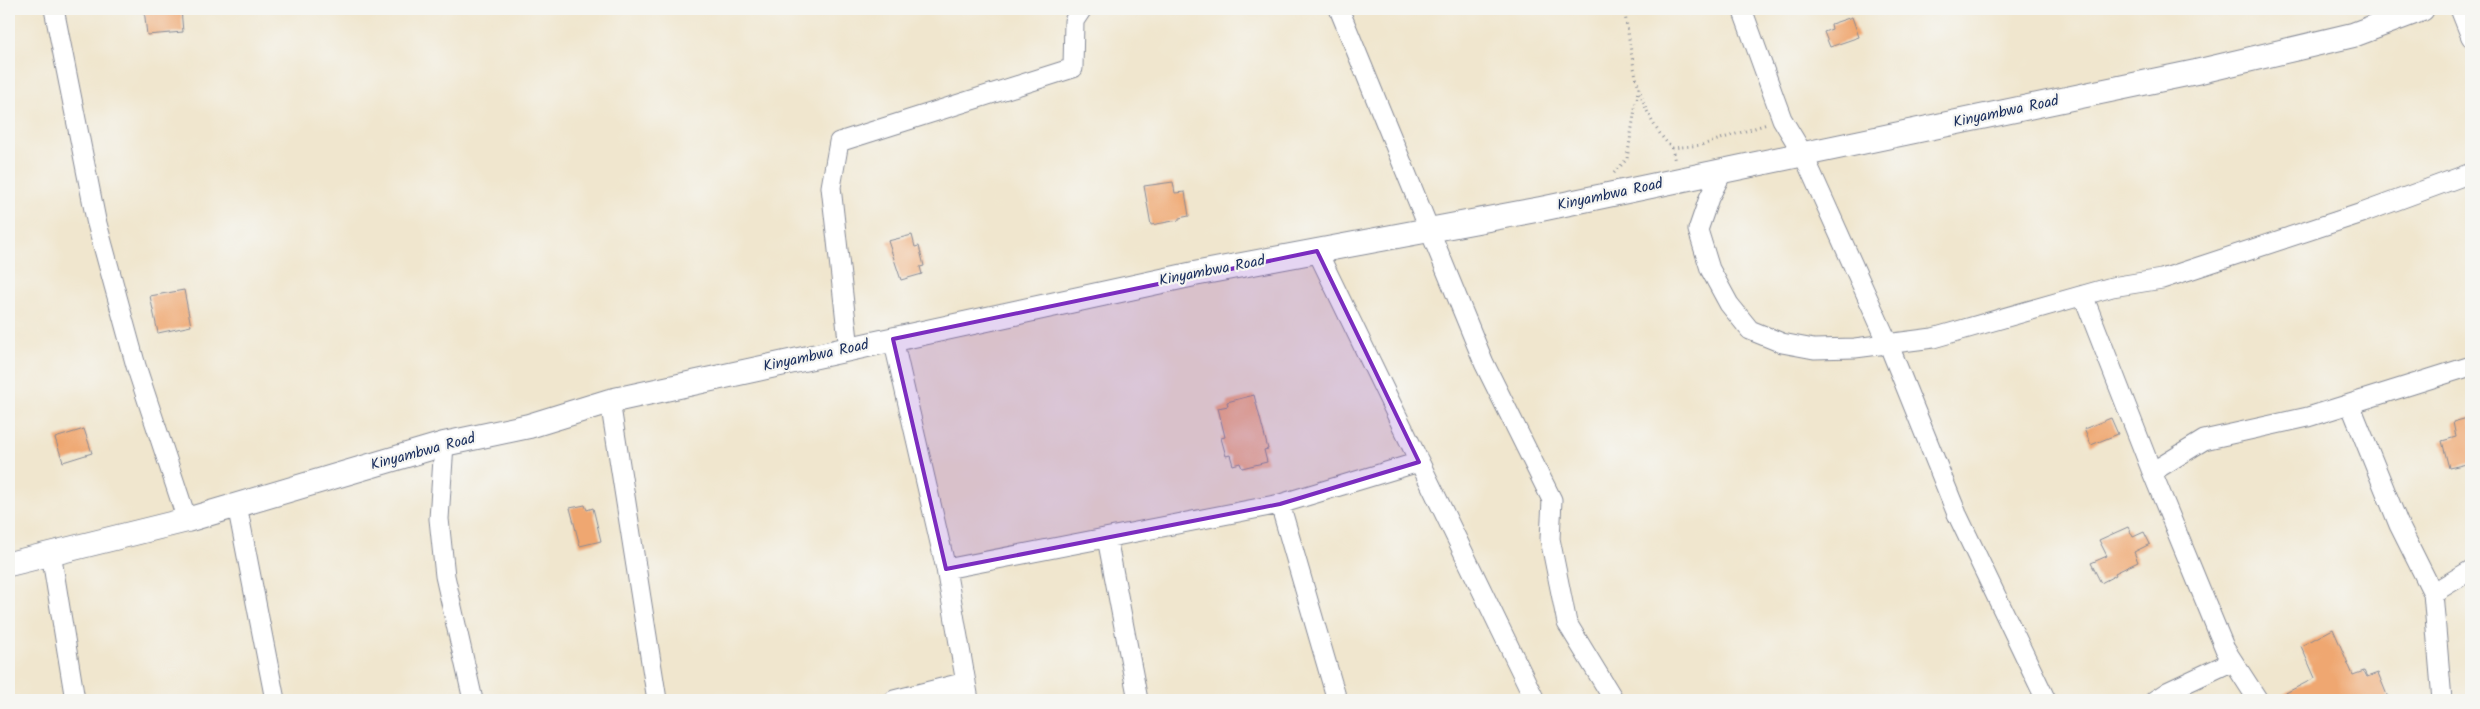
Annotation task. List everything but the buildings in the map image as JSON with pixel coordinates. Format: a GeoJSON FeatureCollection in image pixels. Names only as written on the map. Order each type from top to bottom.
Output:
{"type":"FeatureCollection","features":[{"type":"Feature","properties":{"kind":"street"},"geometry":{"type":"LineString","coordinates":[[54,9],[96,220],[136,366],[187,520]]}},
{"type":"Feature","properties":{"kind":"street"},"geometry":{"type":"LineString","coordinates":[[849,349],[831,188],[839,142],[1073,68],[1074,21],[1082,9]]}},
{"type":"Feature","properties":{"kind":"street"},"geometry":{"type":"LineString","coordinates":[[1339,9],[1484,363],[1552,500],[1550,538],[1567,623],[1614,700]]}},
{"type":"Feature","properties":{"kind":"street"},"geometry":{"type":"LineString","coordinates":[[1742,9],[1782,119],[1803,154],[1888,344],[1957,514],[2046,700]]}},
{"type":"Feature","properties":{"kind":"street","name":"Kinyambwa Road"},"geometry":{"type":"LineString","coordinates":[[9,564],[187,520],[444,444],[530,426],[610,402],[1194,274],[1592,198],[2205,70],[2353,35],[2422,9]]}},
{"type":"Feature","properties":{"kind":"street"},"geometry":{"type":"LineString","coordinates":[[2460,9],[2471,37]]}},
{"type":"Feature","properties":{"kind":"street"},"geometry":{"type":"LineString","coordinates":[[1723,171],[1708,198],[1698,230],[1710,269],[1724,296],[1750,330],[1782,343],[1814,349],[1888,344],[1932,338],[2112,287],[2162,278],[2362,213],[2471,173]]}},
{"type":"Feature","properties":{"kind":"street"},"geometry":{"type":"LineString","coordinates":[[1317,251],[1535,700]]}},
{"type":"Feature","properties":{"kind":"street"},"geometry":{"type":"LineString","coordinates":[[2083,295],[2152,472],[2225,649],[2258,700]]}},
{"type":"Feature","properties":{"kind":"street"},"geometry":{"type":"LineString","coordinates":[[893,339],[946,569],[967,691],[894,700]]}},
{"type":"Feature","properties":{"kind":"street"},"geometry":{"type":"LineString","coordinates":[[2152,472],[2204,440],[2308,417],[2471,366]]}},
{"type":"Feature","properties":{"kind":"street"},"geometry":{"type":"LineString","coordinates":[[610,402],[657,700]]}},
{"type":"Feature","properties":{"kind":"street"},"geometry":{"type":"LineString","coordinates":[[2350,404],[2399,525],[2433,593],[2442,700]]}},
{"type":"Feature","properties":{"kind":"street"},"geometry":{"type":"LineString","coordinates":[[444,444],[439,519],[445,576],[473,700]]}},
{"type":"Feature","properties":{"kind":"street"},"geometry":{"type":"LineString","coordinates":[[946,569],[1280,504],[1419,462]]}},
{"type":"Feature","properties":{"kind":"street"},"geometry":{"type":"LineString","coordinates":[[1280,504],[1337,700]]}},
{"type":"Feature","properties":{"kind":"street"},"geometry":{"type":"LineString","coordinates":[[237,505],[274,700]]}},
{"type":"Feature","properties":{"kind":"street"},"geometry":{"type":"LineString","coordinates":[[1107,538],[1138,700]]}},
{"type":"Feature","properties":{"kind":"street"},"geometry":{"type":"LineString","coordinates":[[52,553],[75,700]]}},
{"type":"Feature","properties":{"kind":"street"},"geometry":{"type":"LineString","coordinates":[[2433,593],[2471,570]]}},
{"type":"Feature","properties":{"kind":"street"},"geometry":{"type":"LineString","coordinates":[[2155,700],[2169,691],[2233,661]]}},
{"type":"Feature","properties":{"kind":"path"},"geometry":{"type":"LineString","coordinates":[[1624,9],[1638,90],[1650,117],[1664,140],[1672,148],[1702,145],[1782,119]]}},
{"type":"Feature","properties":{"kind":"path"},"geometry":{"type":"LineString","coordinates":[[1592,198],[1626,159],[1638,90]]}},
{"type":"Feature","properties":{"kind":"highlighted area"},"geometry":{"type":"Polygon","coordinates":[[[1317,251],[1419,462],[1280,504],[946,569],[893,339],[1317,251]]]}}]}
